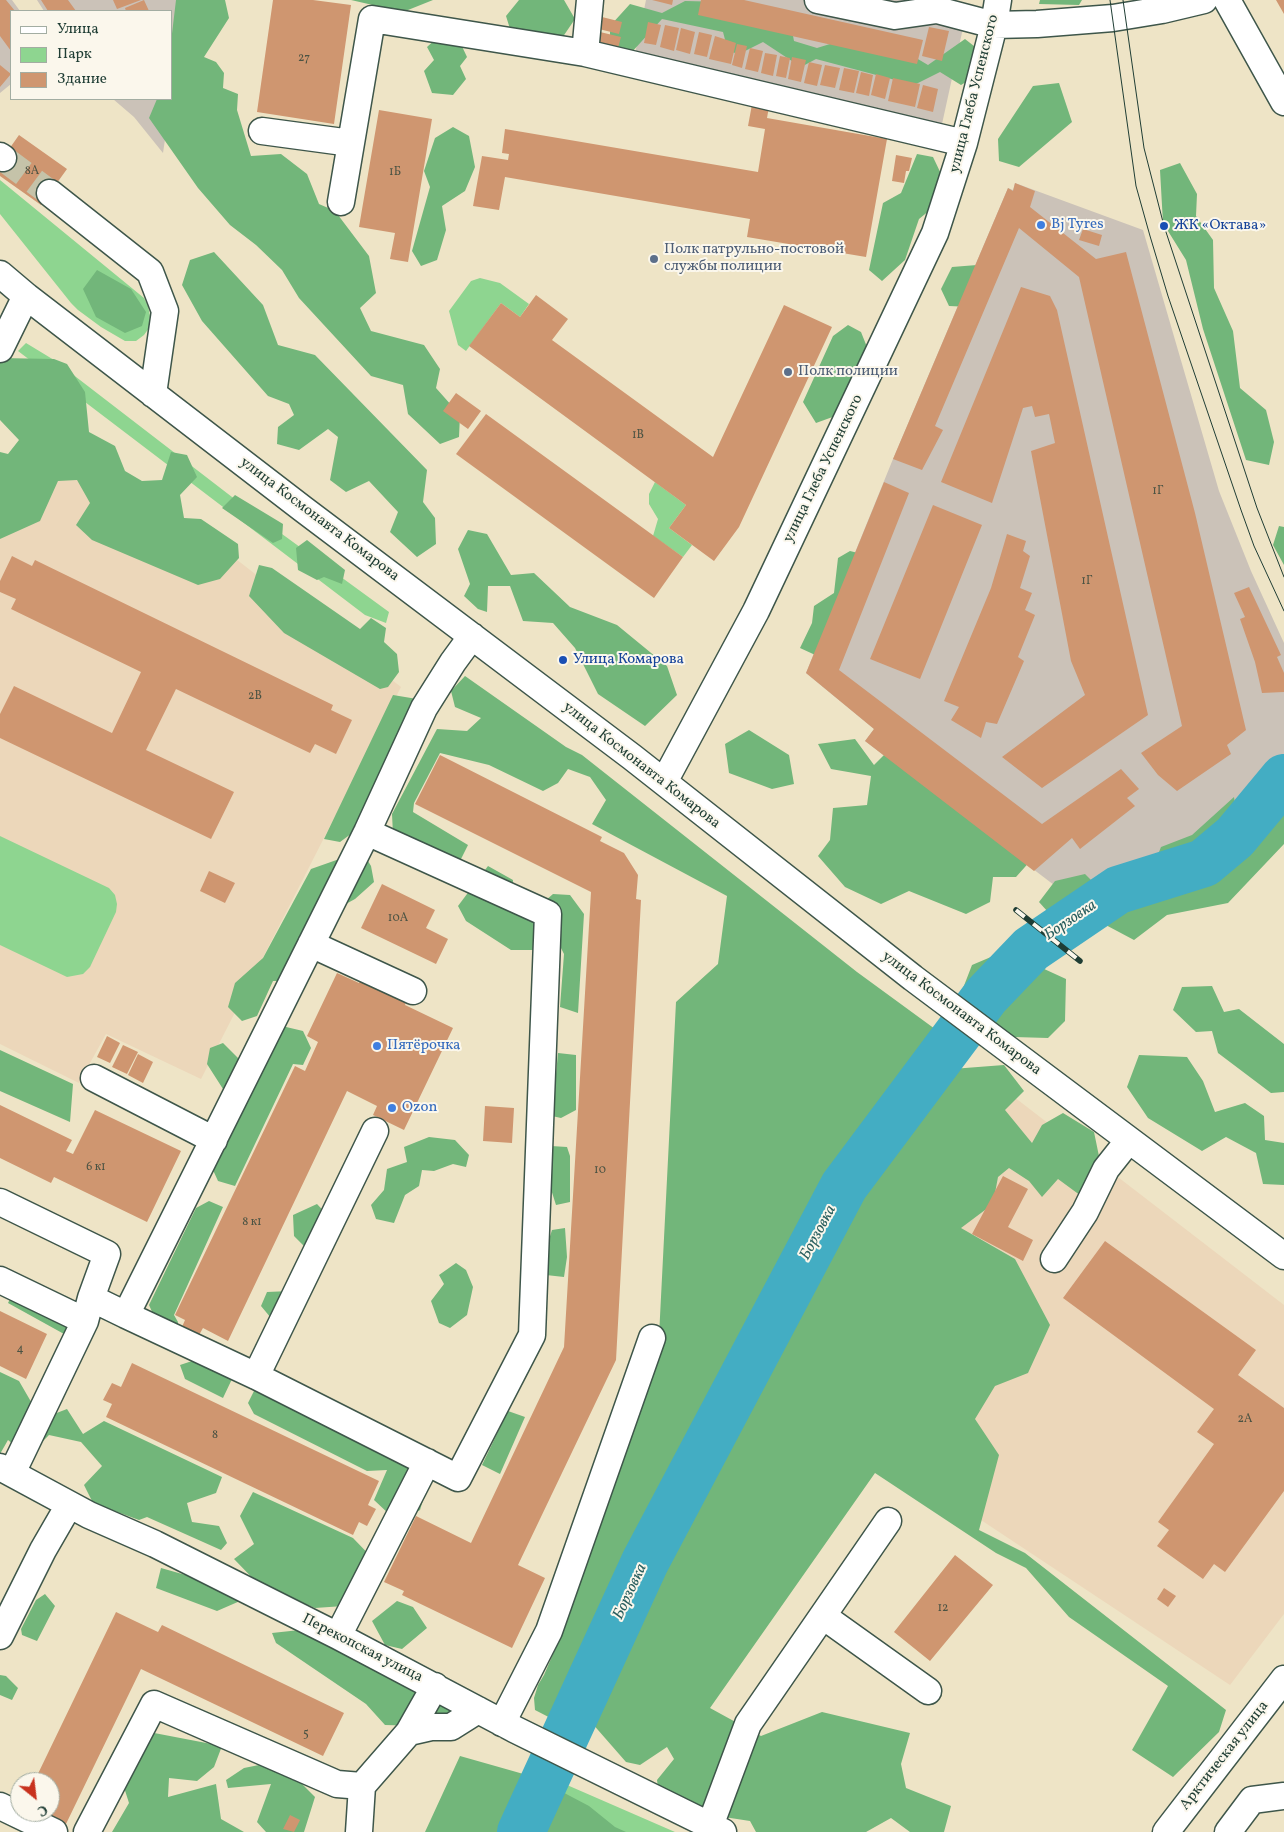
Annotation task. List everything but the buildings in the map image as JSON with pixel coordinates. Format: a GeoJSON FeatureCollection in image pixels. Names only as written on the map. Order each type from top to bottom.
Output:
{"type":"FeatureCollection","features":[{"type":"Feature","properties":{"kind":"street"},"geometry":{"type":"LineString","coordinates":[[585,53],[590,0]]}},
{"type":"Feature","properties":{"kind":"street"},"geometry":{"type":"LineString","coordinates":[[818,0],[894,16],[937,10],[994,25],[1037,24],[1113,18],[1162,10],[1204,0]]}},
{"type":"Feature","properties":{"kind":"street","name":"улица Глеба Успенского"},"geometry":{"type":"LineString","coordinates":[[664,782],[756,611],[935,233],[964,143],[994,25],[998,0]]}},
{"type":"Feature","properties":{"kind":"street"},"geometry":{"type":"LineString","coordinates":[[1227,0],[1284,102]]}},
{"type":"Feature","properties":{"kind":"street"},"geometry":{"type":"LineString","coordinates":[[341,202],[372,20],[585,53],[964,143]]}},
{"type":"Feature","properties":{"kind":"street"},"geometry":{"type":"LineString","coordinates":[[262,131],[351,143]]}},
{"type":"Feature","properties":{"kind":"street"},"geometry":{"type":"LineString","coordinates":[[50,193],[150,272],[165,312],[153,394]]}},
{"type":"Feature","properties":{"kind":"street"},"geometry":{"type":"LineString","coordinates":[[0,261],[26,296],[0,349]]}},
{"type":"Feature","properties":{"kind":"street","name":"улица Космонавта Комарова"},"geometry":{"type":"LineString","coordinates":[[0,274],[303,509],[664,782],[1003,1047],[1284,1256]]}},
{"type":"Feature","properties":{"kind":"street"},"geometry":{"type":"LineString","coordinates":[[126,1316],[367,832],[424,708],[472,636]]}},
{"type":"Feature","properties":{"kind":"street"},"geometry":{"type":"LineString","coordinates":[[0,1280],[88,1309],[126,1316],[256,1376],[458,1478],[532,1335],[548,914],[367,832]]}},
{"type":"Feature","properties":{"kind":"street"},"geometry":{"type":"LineString","coordinates":[[311,944],[413,991]]}},
{"type":"Feature","properties":{"kind":"street"},"geometry":{"type":"LineString","coordinates":[[94,1078],[214,1140]]}},
{"type":"Feature","properties":{"kind":"street"},"geometry":{"type":"LineString","coordinates":[[256,1376],[375,1131]]}},
{"type":"Feature","properties":{"kind":"street"},"geometry":{"type":"LineString","coordinates":[[1054,1259],[1085,1212],[1106,1169],[1128,1140]]}},
{"type":"Feature","properties":{"kind":"street"},"geometry":{"type":"LineString","coordinates":[[0,1202],[107,1254],[88,1309],[6,1470]]}},
{"type":"Feature","properties":{"kind":"street"},"geometry":{"type":"LineString","coordinates":[[508,1726],[549,1631],[652,1338]]}},
{"type":"Feature","properties":{"kind":"street"},"geometry":{"type":"LineString","coordinates":[[338,1636],[427,1462]]}},
{"type":"Feature","properties":{"kind":"street","name":"Перекопская улица"},"geometry":{"type":"LineString","coordinates":[[6,1470],[70,1505],[155,1544],[435,1686],[508,1726],[716,1829]]}},
{"type":"Feature","properties":{"kind":"street"},"geometry":{"type":"LineString","coordinates":[[1,1634],[43,1550],[70,1505]]}},
{"type":"Feature","properties":{"kind":"street"},"geometry":{"type":"LineString","coordinates":[[716,1829],[748,1724],[888,1521]]}},
{"type":"Feature","properties":{"kind":"street"},"geometry":{"type":"LineString","coordinates":[[824,1616],[928,1691]]}},
{"type":"Feature","properties":{"kind":"street","name":"Арктическая улица"},"geometry":{"type":"LineString","coordinates":[[1166,1832],[1284,1679]]}},
{"type":"Feature","properties":{"kind":"street"},"geometry":{"type":"LineString","coordinates":[[359,1832],[362,1786],[409,1732],[435,1686]]}},
{"type":"Feature","properties":{"kind":"street"},"geometry":{"type":"LineString","coordinates":[[87,1832],[154,1704],[337,1784],[362,1786]]}},
{"type":"Feature","properties":{"kind":"street"},"geometry":{"type":"LineString","coordinates":[[409,1732],[430,1727],[451,1727],[478,1710]]}},
{"type":"Feature","properties":{"kind":"street"},"geometry":{"type":"LineString","coordinates":[[1228,1832],[1252,1800],[1284,1796]]}},
{"type":"Feature","properties":{"kind":"street"},"geometry":{"type":"LineString","coordinates":[[0,1806],[54,1832]]}},
{"type":"Feature","properties":{"kind":"shaded area"},"geometry":{"type":"Polygon","coordinates":[[[0,0],[12,0],[19,10],[10,10],[10,85],[0,93],[0,0]]]}},
{"type":"Feature","properties":{"kind":"shaded area"},"geometry":{"type":"Polygon","coordinates":[[[37,0],[184,0],[172,87],[172,10],[43,10],[37,0]]]}},
{"type":"Feature","properties":{"kind":"shaded area"},"geometry":{"type":"Polygon","coordinates":[[[646,0],[954,0],[963,28],[942,124],[635,54],[646,0]]]}},
{"type":"Feature","properties":{"kind":"shaded area"},"geometry":{"type":"Polygon","coordinates":[[[114,100],[171,100],[163,153],[134,117],[114,100]]]}},
{"type":"Feature","properties":{"kind":"shaded area"},"geometry":{"type":"Polygon","coordinates":[[[1015,183],[1143,230],[1219,491],[1251,571],[1284,643],[1284,754],[1221,830],[1186,853],[1114,870],[1075,901],[865,741],[874,729],[806,673],[893,459],[1008,188],[1013,190],[1015,183]]]}},
{"type":"Feature","properties":{"kind":"shaded area"},"geometry":{"type":"Polygon","coordinates":[[[45,411],[401,687],[201,1079],[106,1034],[79,1083],[0,1044],[0,503],[45,411]]]}},
{"type":"Feature","properties":{"kind":"shaded area"},"geometry":{"type":"Polygon","coordinates":[[[992,1080],[1284,1305],[1284,1614],[1230,1685],[827,1418],[992,1080]]]}},
{"type":"Feature","properties":{"kind":"green space"},"geometry":{"type":"Polygon","coordinates":[[[176,0],[225,0],[229,18],[204,57],[216,62],[224,73],[223,88],[238,94],[237,110],[251,156],[281,154],[307,174],[319,204],[335,211],[369,256],[376,293],[360,308],[371,331],[424,345],[440,369],[436,388],[460,415],[459,437],[440,444],[408,414],[403,385],[371,376],[299,298],[282,270],[256,245],[230,225],[198,188],[149,118],[157,100],[172,100],[172,34],[176,0]]]}},
{"type":"Feature","properties":{"kind":"green space"},"geometry":{"type":"Polygon","coordinates":[[[351,0],[433,0],[403,12],[351,0]]]}},
{"type":"Feature","properties":{"kind":"green space"},"geometry":{"type":"Polygon","coordinates":[[[519,0],[564,0],[575,19],[558,44],[515,45],[506,16],[519,0]]]}},
{"type":"Feature","properties":{"kind":"green space"},"geometry":{"type":"Polygon","coordinates":[[[1040,0],[1082,0],[1079,5],[1039,4],[1040,0]]]}},
{"type":"Feature","properties":{"kind":"green space"},"geometry":{"type":"Polygon","coordinates":[[[685,1],[726,2],[789,15],[794,41],[817,48],[843,40],[906,52],[928,65],[965,39],[979,50],[976,76],[961,85],[940,72],[914,85],[816,59],[801,67],[763,42],[739,54],[728,51],[723,32],[662,19],[631,53],[610,50],[610,26],[630,4],[662,13],[685,1]]]}},
{"type":"Feature","properties":{"kind":"green space"},"geometry":{"type":"Polygon","coordinates":[[[439,36],[459,40],[467,57],[460,66],[466,79],[453,95],[432,93],[424,71],[434,60],[427,47],[439,36]]]}},
{"type":"Feature","properties":{"kind":"green space"},"geometry":{"type":"Polygon","coordinates":[[[1059,83],[1072,122],[1019,167],[999,161],[998,139],[1033,86],[1059,83]]]}},
{"type":"Feature","properties":{"kind":"green space"},"geometry":{"type":"Polygon","coordinates":[[[453,127],[469,136],[475,167],[465,191],[442,206],[446,230],[437,260],[421,266],[412,251],[430,187],[424,171],[435,138],[453,127]]]}},
{"type":"Feature","properties":{"kind":"green space"},"geometry":{"type":"Polygon","coordinates":[[[917,154],[933,157],[943,178],[941,201],[919,219],[905,260],[882,281],[869,270],[883,203],[901,193],[917,154]]]}},
{"type":"Feature","properties":{"kind":"green space"},"geometry":{"type":"Polygon","coordinates":[[[1180,163],[1197,194],[1196,216],[1213,240],[1214,288],[1233,331],[1240,388],[1266,410],[1274,442],[1269,465],[1246,460],[1203,329],[1186,260],[1163,223],[1160,170],[1180,163]]]}},
{"type":"Feature","properties":{"kind":"green space"},"geometry":{"type":"Polygon","coordinates":[[[0,180],[144,298],[150,316],[149,328],[144,335],[136,341],[125,341],[101,327],[71,303],[0,214],[0,180]]]}},
{"type":"Feature","properties":{"kind":"green space"},"geometry":{"type":"Polygon","coordinates":[[[214,252],[263,305],[278,345],[315,355],[427,470],[423,502],[435,518],[436,544],[417,557],[390,532],[398,512],[369,481],[346,492],[330,480],[338,437],[328,429],[299,450],[277,444],[278,427],[294,415],[289,404],[268,396],[202,321],[182,285],[190,260],[214,252]]]}},
{"type":"Feature","properties":{"kind":"green space"},"geometry":{"type":"Polygon","coordinates":[[[977,265],[971,307],[949,306],[941,289],[952,267],[977,265]]]}},
{"type":"Feature","properties":{"kind":"green space"},"geometry":{"type":"Polygon","coordinates":[[[97,270],[131,289],[146,312],[142,326],[125,333],[96,317],[83,289],[97,270]]]}},
{"type":"Feature","properties":{"kind":"green space"},"geometry":{"type":"Polygon","coordinates":[[[480,278],[500,283],[529,304],[520,317],[501,303],[466,351],[458,345],[449,311],[471,281],[480,278]]]}},
{"type":"Feature","properties":{"kind":"green space"},"geometry":{"type":"Polygon","coordinates":[[[848,325],[861,332],[869,352],[838,415],[816,423],[803,402],[833,336],[848,325]]]}},
{"type":"Feature","properties":{"kind":"green space"},"geometry":{"type":"Polygon","coordinates":[[[26,343],[54,360],[245,507],[389,612],[386,623],[365,615],[18,351],[26,343]]]}},
{"type":"Feature","properties":{"kind":"green space"},"geometry":{"type":"Polygon","coordinates":[[[0,358],[54,359],[67,364],[85,392],[89,432],[115,446],[125,471],[142,481],[162,480],[171,452],[187,455],[197,477],[180,495],[184,518],[201,519],[238,544],[239,558],[220,579],[198,585],[92,540],[76,525],[90,503],[77,480],[58,481],[40,521],[0,539],[0,452],[8,454],[19,440],[0,420],[0,358]]]}},
{"type":"Feature","properties":{"kind":"green space"},"geometry":{"type":"Polygon","coordinates":[[[655,482],[686,505],[669,528],[692,545],[683,557],[653,536],[658,519],[649,504],[649,494],[655,482]]]}},
{"type":"Feature","properties":{"kind":"green space"},"geometry":{"type":"Polygon","coordinates":[[[235,495],[283,524],[282,539],[273,543],[222,508],[235,495]]]}},
{"type":"Feature","properties":{"kind":"green space"},"geometry":{"type":"Polygon","coordinates":[[[1279,526],[1284,527],[1284,565],[1273,545],[1279,526]]]}},
{"type":"Feature","properties":{"kind":"green space"},"geometry":{"type":"Polygon","coordinates":[[[468,530],[487,534],[511,575],[534,573],[570,607],[617,625],[667,666],[677,695],[645,726],[598,694],[575,648],[553,623],[523,621],[510,586],[488,586],[487,612],[478,609],[464,596],[470,584],[458,549],[468,530]]]}},
{"type":"Feature","properties":{"kind":"green space"},"geometry":{"type":"Polygon","coordinates":[[[307,540],[345,570],[342,584],[324,577],[317,580],[298,570],[296,548],[307,540]]]}},
{"type":"Feature","properties":{"kind":"green space"},"geometry":{"type":"Polygon","coordinates":[[[850,551],[866,555],[824,659],[800,648],[812,623],[814,606],[834,593],[838,558],[850,551]]]}},
{"type":"Feature","properties":{"kind":"green space"},"geometry":{"type":"Polygon","coordinates":[[[259,565],[272,568],[360,629],[371,618],[386,628],[384,642],[397,654],[399,672],[388,687],[380,689],[284,633],[249,596],[259,565]]]}},
{"type":"Feature","properties":{"kind":"green space"},"geometry":{"type":"Polygon","coordinates":[[[465,676],[566,747],[582,755],[857,972],[935,1029],[932,1048],[952,1069],[1004,1065],[1024,1091],[1005,1110],[1032,1143],[1042,1125],[1063,1113],[1094,1132],[1100,1161],[1092,1204],[1058,1179],[1042,1197],[1029,1181],[1009,1168],[998,1177],[993,1204],[961,1228],[1015,1259],[1050,1325],[1028,1373],[995,1386],[975,1419],[999,1455],[979,1530],[1025,1553],[1226,1710],[1219,1732],[1173,1777],[1132,1750],[1168,1686],[1069,1617],[1026,1568],[996,1553],[875,1473],[710,1708],[761,1736],[822,1712],[910,1733],[901,1764],[906,1788],[951,1806],[944,1832],[910,1832],[891,1818],[866,1832],[756,1832],[750,1821],[698,1813],[659,1794],[657,1780],[674,1759],[667,1747],[640,1765],[626,1762],[584,1714],[561,1714],[564,1725],[535,1710],[534,1698],[538,1685],[566,1624],[658,1356],[676,1002],[718,964],[727,896],[592,824],[606,800],[590,777],[568,769],[558,783],[543,791],[489,765],[440,753],[414,803],[413,812],[468,845],[460,861],[393,834],[392,814],[437,729],[467,731],[481,718],[455,707],[451,691],[465,676]]]}},
{"type":"Feature","properties":{"kind":"green space"},"geometry":{"type":"Polygon","coordinates":[[[393,695],[417,699],[355,831],[340,842],[324,839],[393,695]]]}},
{"type":"Feature","properties":{"kind":"green space"},"geometry":{"type":"Polygon","coordinates":[[[749,730],[789,755],[794,784],[772,789],[729,773],[725,744],[749,730]]]}},
{"type":"Feature","properties":{"kind":"green space"},"geometry":{"type":"Polygon","coordinates":[[[855,739],[874,765],[893,746],[1033,858],[1016,877],[993,877],[990,902],[966,914],[909,891],[881,904],[845,887],[818,856],[830,840],[833,808],[867,805],[871,776],[831,769],[818,744],[855,739]]]}},
{"type":"Feature","properties":{"kind":"green space"},"geometry":{"type":"Polygon","coordinates":[[[1234,797],[1237,818],[1224,829],[1217,854],[1183,873],[1153,867],[1161,847],[1192,835],[1234,797]]]}},
{"type":"Feature","properties":{"kind":"green space"},"geometry":{"type":"Polygon","coordinates":[[[1284,798],[1284,844],[1228,903],[1167,915],[1134,940],[1102,923],[1066,932],[1039,902],[1055,881],[1085,874],[1118,907],[1137,891],[1213,877],[1284,798]]]}},
{"type":"Feature","properties":{"kind":"green space"},"geometry":{"type":"Polygon","coordinates":[[[0,836],[109,888],[115,895],[116,912],[90,967],[83,974],[67,977],[0,945],[0,836]]]}},
{"type":"Feature","properties":{"kind":"green space"},"geometry":{"type":"Polygon","coordinates":[[[362,851],[371,866],[374,882],[355,899],[333,911],[299,981],[273,981],[257,1016],[242,1021],[228,1007],[235,983],[263,958],[311,869],[362,851]]]}},
{"type":"Feature","properties":{"kind":"green space"},"geometry":{"type":"Polygon","coordinates":[[[488,866],[513,880],[513,889],[540,926],[550,950],[511,950],[466,921],[458,906],[488,866]]]}},
{"type":"Feature","properties":{"kind":"green space"},"geometry":{"type":"Polygon","coordinates":[[[553,894],[570,895],[584,914],[578,1013],[560,1007],[564,954],[558,942],[562,924],[545,901],[553,894]]]}},
{"type":"Feature","properties":{"kind":"green space"},"geometry":{"type":"Polygon","coordinates":[[[1005,951],[1066,979],[1065,1021],[1048,1038],[1014,1037],[960,996],[972,965],[1005,951]]]}},
{"type":"Feature","properties":{"kind":"green space"},"geometry":{"type":"Polygon","coordinates":[[[1212,986],[1224,1012],[1239,1009],[1284,1044],[1284,1092],[1271,1093],[1218,1053],[1212,1031],[1196,1032],[1173,1010],[1182,987],[1212,986]]]}},
{"type":"Feature","properties":{"kind":"green space"},"geometry":{"type":"Polygon","coordinates":[[[282,1026],[303,1031],[311,1048],[303,1065],[293,1064],[235,1186],[218,1181],[213,1170],[248,1101],[223,1089],[207,1064],[210,1048],[223,1043],[241,1061],[282,1026]]]}},
{"type":"Feature","properties":{"kind":"green space"},"geometry":{"type":"Polygon","coordinates":[[[0,1050],[73,1084],[70,1122],[0,1091],[0,1050]]]}},
{"type":"Feature","properties":{"kind":"green space"},"geometry":{"type":"Polygon","coordinates":[[[558,1053],[576,1055],[576,1110],[561,1118],[552,1116],[558,1053]]]}},
{"type":"Feature","properties":{"kind":"green space"},"geometry":{"type":"Polygon","coordinates":[[[1139,1055],[1187,1057],[1203,1081],[1215,1112],[1245,1103],[1264,1116],[1265,1140],[1284,1143],[1284,1185],[1263,1184],[1256,1153],[1226,1137],[1202,1151],[1148,1118],[1127,1087],[1139,1055]]]}},
{"type":"Feature","properties":{"kind":"green space"},"geometry":{"type":"Polygon","coordinates":[[[429,1137],[455,1140],[469,1155],[466,1167],[453,1164],[434,1171],[422,1170],[419,1186],[405,1195],[394,1223],[376,1219],[371,1205],[384,1190],[387,1169],[407,1162],[404,1147],[429,1137]]]}},
{"type":"Feature","properties":{"kind":"green space"},"geometry":{"type":"Polygon","coordinates":[[[551,1146],[567,1147],[570,1156],[570,1202],[556,1205],[549,1183],[551,1146]]]}},
{"type":"Feature","properties":{"kind":"green space"},"geometry":{"type":"Polygon","coordinates":[[[209,1201],[223,1207],[174,1315],[178,1322],[177,1330],[158,1325],[149,1305],[196,1208],[209,1201]]]}},
{"type":"Feature","properties":{"kind":"green space"},"geometry":{"type":"Polygon","coordinates":[[[317,1204],[335,1223],[307,1249],[294,1236],[293,1215],[317,1204]]]}},
{"type":"Feature","properties":{"kind":"green space"},"geometry":{"type":"Polygon","coordinates":[[[565,1228],[567,1257],[564,1277],[546,1275],[543,1258],[552,1230],[565,1228]]]}},
{"type":"Feature","properties":{"kind":"green space"},"geometry":{"type":"Polygon","coordinates":[[[456,1263],[466,1270],[473,1287],[467,1315],[450,1328],[439,1323],[431,1301],[444,1284],[439,1275],[456,1263]]]}},
{"type":"Feature","properties":{"kind":"green space"},"geometry":{"type":"Polygon","coordinates":[[[20,1279],[71,1323],[64,1334],[8,1303],[20,1279]]]}},
{"type":"Feature","properties":{"kind":"green space"},"geometry":{"type":"Polygon","coordinates":[[[290,1291],[271,1318],[261,1306],[267,1292],[290,1291]]]}},
{"type":"Feature","properties":{"kind":"green space"},"geometry":{"type":"Polygon","coordinates":[[[195,1360],[232,1379],[223,1398],[185,1379],[180,1365],[195,1360]]]}},
{"type":"Feature","properties":{"kind":"green space"},"geometry":{"type":"Polygon","coordinates":[[[0,1372],[19,1381],[41,1419],[67,1409],[83,1434],[104,1421],[222,1477],[216,1493],[187,1503],[192,1522],[219,1526],[227,1543],[221,1550],[147,1517],[139,1520],[93,1503],[84,1485],[102,1466],[81,1442],[49,1435],[37,1447],[22,1452],[8,1440],[0,1454],[0,1372]]]}},
{"type":"Feature","properties":{"kind":"green space"},"geometry":{"type":"Polygon","coordinates":[[[256,1387],[417,1465],[427,1487],[420,1510],[413,1514],[404,1528],[374,1500],[387,1470],[367,1471],[254,1414],[248,1403],[256,1387]]]}},
{"type":"Feature","properties":{"kind":"green space"},"geometry":{"type":"Polygon","coordinates":[[[508,1411],[525,1417],[500,1474],[482,1465],[508,1411]]]}},
{"type":"Feature","properties":{"kind":"green space"},"geometry":{"type":"Polygon","coordinates":[[[253,1492],[353,1538],[383,1569],[358,1605],[315,1608],[281,1594],[267,1593],[234,1559],[254,1544],[240,1516],[253,1492]]]}},
{"type":"Feature","properties":{"kind":"green space"},"geometry":{"type":"Polygon","coordinates":[[[161,1568],[224,1586],[240,1601],[217,1611],[156,1588],[161,1568]]]}},
{"type":"Feature","properties":{"kind":"green space"},"geometry":{"type":"Polygon","coordinates":[[[45,1594],[55,1606],[37,1641],[22,1635],[21,1629],[36,1600],[45,1594]]]}},
{"type":"Feature","properties":{"kind":"green space"},"geometry":{"type":"Polygon","coordinates":[[[397,1601],[413,1607],[427,1628],[402,1649],[385,1645],[372,1621],[397,1601]]]}},
{"type":"Feature","properties":{"kind":"green space"},"geometry":{"type":"Polygon","coordinates":[[[309,1629],[460,1706],[460,1727],[385,1725],[366,1704],[276,1643],[272,1633],[309,1629]]]}},
{"type":"Feature","properties":{"kind":"green space"},"geometry":{"type":"Polygon","coordinates":[[[0,1675],[6,1676],[18,1688],[12,1700],[0,1695],[0,1675]]]}},
{"type":"Feature","properties":{"kind":"green space"},"geometry":{"type":"Polygon","coordinates":[[[149,1732],[222,1746],[214,1767],[197,1781],[169,1778],[168,1797],[216,1784],[221,1819],[244,1832],[112,1832],[129,1803],[121,1778],[149,1732]]]}},
{"type":"Feature","properties":{"kind":"green space"},"geometry":{"type":"Polygon","coordinates":[[[460,1756],[534,1777],[589,1806],[615,1827],[626,1832],[425,1832],[460,1756]]]}},
{"type":"Feature","properties":{"kind":"green space"},"geometry":{"type":"Polygon","coordinates":[[[279,1761],[315,1797],[304,1832],[266,1832],[257,1822],[271,1784],[228,1788],[226,1780],[244,1768],[279,1761]]]}},
{"type":"Feature","properties":{"kind":"green space"},"geometry":{"type":"Polygon","coordinates":[[[567,1785],[675,1832],[547,1832],[567,1785]]]}},
{"type":"Feature","properties":{"kind":"waterway","name":"Борзовка"},"geometry":{"type":"LineString","coordinates":[[521,1832],[645,1562],[844,1186],[986,996],[1031,949],[1118,890],[1204,863],[1235,837],[1284,778]]}},
{"type":"Feature","properties":{"kind":"tunnel"},"geometry":{"type":"LineString","coordinates":[[3,158],[50,193]]}},
{"type":"Feature","properties":{"kind":"tram line"},"geometry":{"type":"LineString","coordinates":[[1110,0],[1136,186],[1150,236],[1168,296],[1241,510],[1254,546],[1284,611]]}},
{"type":"Feature","properties":{"kind":"tram line"},"geometry":{"type":"LineString","coordinates":[[1123,0],[1144,148],[1164,226],[1257,508],[1284,577]]}},
{"type":"Feature","properties":{"kind":"railway"},"geometry":{"type":"LineString","coordinates":[[1016,910],[1080,961]]}},
{"type":"Feature","properties":{"kind":"place","name":"Bj Tyres"},"geometry":{"type":"Point","coordinates":[1041,225]}},
{"type":"Feature","properties":{"kind":"place","name":"ЖК «Октава»"},"geometry":{"type":"Point","coordinates":[1164,226]}},
{"type":"Feature","properties":{"kind":"place","name":"Полк патрульно-постовой службы полиции"},"geometry":{"type":"Point","coordinates":[654,259]}},
{"type":"Feature","properties":{"kind":"place","name":"Полк полиции"},"geometry":{"type":"Point","coordinates":[788,372]}},
{"type":"Feature","properties":{"kind":"place","name":"Улица Комарова"},"geometry":{"type":"Point","coordinates":[563,660]}},
{"type":"Feature","properties":{"kind":"place","name":"Пятёрочка"},"geometry":{"type":"Point","coordinates":[377,1046]}},
{"type":"Feature","properties":{"kind":"place","name":"Ozon"},"geometry":{"type":"Point","coordinates":[392,1108]}}]}
